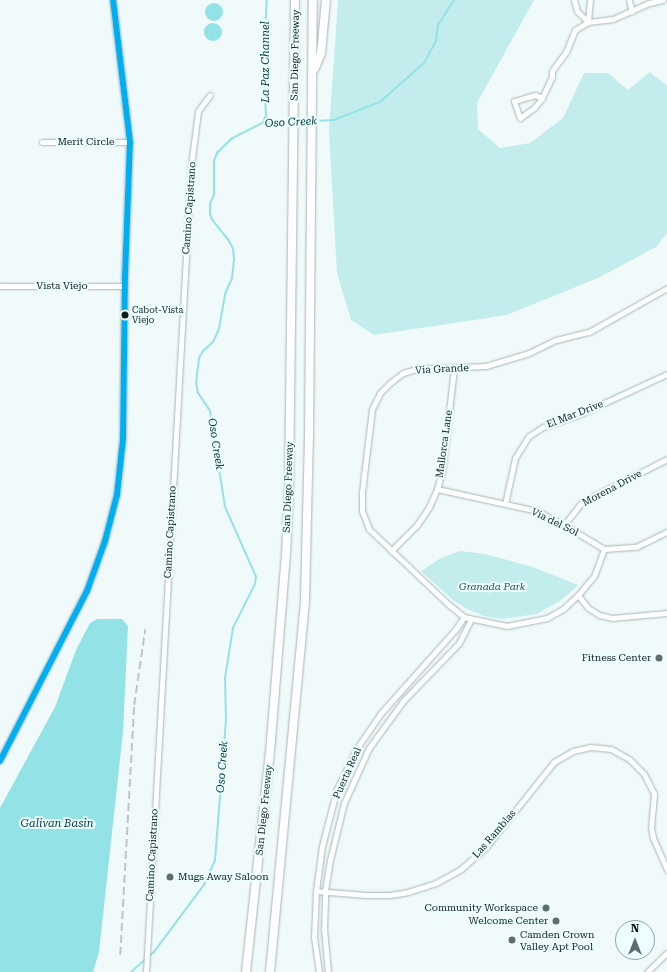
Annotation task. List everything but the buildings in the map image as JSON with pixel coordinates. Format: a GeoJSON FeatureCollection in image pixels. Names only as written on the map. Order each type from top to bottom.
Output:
{"type":"FeatureCollection","features":[{"type":"Feature","properties":{"kind":"highway","name":"San Diego Freeway"},"geometry":{"type":"LineString","coordinates":[[246,972],[271,740],[284,595],[289,488],[295,0]]}},
{"type":"Feature","properties":{"kind":"highway","name":"San Diego Freeway"},"geometry":{"type":"LineString","coordinates":[[271,972],[305,599],[310,435],[313,0]]}},
{"type":"Feature","properties":{"kind":"highway"},"geometry":{"type":"LineString","coordinates":[[313,72],[321,54],[326,0]]}},
{"type":"Feature","properties":{"kind":"main road"},"geometry":{"type":"LineString","coordinates":[[0,761],[87,591],[105,541],[116,495],[122,458],[124,286],[130,142],[113,0]]}},
{"type":"Feature","properties":{"kind":"street"},"geometry":{"type":"LineString","coordinates":[[574,0],[577,11],[588,22]]}},
{"type":"Feature","properties":{"kind":"street"},"geometry":{"type":"LineString","coordinates":[[588,22],[590,0]]}},
{"type":"Feature","properties":{"kind":"street"},"geometry":{"type":"LineString","coordinates":[[629,0],[632,12]]}},
{"type":"Feature","properties":{"kind":"street"},"geometry":{"type":"LineString","coordinates":[[542,98],[535,95],[514,101],[520,118],[534,108],[542,98],[552,77],[552,71],[566,52],[575,30],[588,22],[613,19],[632,12],[649,3],[663,0]]}},
{"type":"Feature","properties":{"kind":"street","name":"Camino Capistrano"},"geometry":{"type":"LineString","coordinates":[[146,972],[191,166],[198,111],[210,95]]}},
{"type":"Feature","properties":{"kind":"street","name":"Merit Circle"},"geometry":{"type":"LineString","coordinates":[[42,142],[130,142]]}},
{"type":"Feature","properties":{"kind":"street","name":"Vista Viejo"},"geometry":{"type":"LineString","coordinates":[[0,286],[124,286]]}},
{"type":"Feature","properties":{"kind":"street","name":"Via Grande"},"geometry":{"type":"LineString","coordinates":[[464,617],[369,529],[362,511],[362,492],[372,409],[380,394],[390,383],[403,373],[416,369],[454,369],[486,366],[529,354],[556,340],[589,332],[667,288]]}},
{"type":"Feature","properties":{"kind":"street","name":"Mallorca Lane"},"geometry":{"type":"LineString","coordinates":[[391,551],[417,525],[429,507],[437,489],[442,472],[454,369]]}},
{"type":"Feature","properties":{"kind":"street","name":"El Mar Drive"},"geometry":{"type":"LineString","coordinates":[[505,504],[515,458],[529,436],[543,427],[578,415],[667,374]]}},
{"type":"Feature","properties":{"kind":"street","name":"Morena Drive"},"geometry":{"type":"LineString","coordinates":[[564,525],[582,502],[667,459]]}},
{"type":"Feature","properties":{"kind":"street","name":"Via del Sol"},"geometry":{"type":"LineString","coordinates":[[437,489],[537,512],[564,525],[604,549]]}},
{"type":"Feature","properties":{"kind":"street"},"geometry":{"type":"LineString","coordinates":[[464,617],[507,626],[547,618],[563,609],[578,595],[594,576],[604,549],[636,547],[667,532]]}},
{"type":"Feature","properties":{"kind":"street"},"geometry":{"type":"LineString","coordinates":[[578,595],[588,608],[599,615],[612,618],[667,613]]}},
{"type":"Feature","properties":{"kind":"street","name":"Puerta Real"},"geometry":{"type":"LineString","coordinates":[[319,972],[314,936],[316,891],[322,846],[337,789],[357,748],[381,713],[455,630],[464,617]]}},
{"type":"Feature","properties":{"kind":"street","name":"Puerta Real"},"geometry":{"type":"LineString","coordinates":[[328,972],[324,929],[324,892],[344,803],[370,748],[404,700],[459,642],[471,619]]}},
{"type":"Feature","properties":{"kind":"street","name":"Las Ramblas"},"geometry":{"type":"LineString","coordinates":[[316,891],[366,895],[390,895],[408,892],[436,882],[461,869],[486,847],[554,762],[573,751],[591,747],[611,749],[629,759],[644,774],[654,794],[651,827],[652,838],[667,870]]}},
{"type":"Feature","properties":{"kind":"street"},"geometry":{"type":"LineString","coordinates":[[648,972],[667,952]]}},
{"type":"Feature","properties":{"kind":"green space"},"geometry":{"type":"Polygon","coordinates":[[[338,0],[534,0],[477,103],[478,129],[500,148],[530,143],[563,118],[584,73],[608,73],[628,90],[650,72],[667,86],[667,233],[656,247],[598,278],[507,315],[374,335],[351,320],[337,273],[329,131],[338,0]]]}},
{"type":"Feature","properties":{"kind":"green space","name":"Granada Park"},"geometry":{"type":"Polygon","coordinates":[[[460,551],[485,554],[533,567],[578,585],[563,599],[537,614],[502,619],[484,616],[467,609],[454,601],[421,571],[441,558],[460,551]]]}},
{"type":"Feature","properties":{"kind":"water"},"geometry":{"type":"Polygon","coordinates":[[[214,3],[220,6],[223,12],[220,18],[214,21],[208,18],[205,12],[208,6],[214,3]]]}},
{"type":"Feature","properties":{"kind":"water"},"geometry":{"type":"Polygon","coordinates":[[[213,23],[219,26],[222,32],[219,38],[213,41],[207,38],[204,32],[207,26],[213,23]]]}},
{"type":"Feature","properties":{"kind":"water","name":"Galivan Basin"},"geometry":{"type":"Polygon","coordinates":[[[97,619],[122,619],[128,626],[123,732],[99,952],[93,972],[0,972],[0,808],[55,707],[76,650],[90,623],[97,619]]]}},
{"type":"Feature","properties":{"kind":"waterway","name":"La Paz Channel"},"geometry":{"type":"LineString","coordinates":[[263,123],[266,115],[264,80],[268,63],[265,34],[267,0]]}},
{"type":"Feature","properties":{"kind":"waterway","name":"Oso Creek"},"geometry":{"type":"LineString","coordinates":[[315,121],[334,120],[380,102],[424,63],[436,41],[438,25],[454,0]]}},
{"type":"Feature","properties":{"kind":"waterway","name":"Oso Creek"},"geometry":{"type":"LineString","coordinates":[[297,122],[309,121]]}},
{"type":"Feature","properties":{"kind":"waterway","name":"Oso Creek"},"geometry":{"type":"LineString","coordinates":[[148,957],[154,952],[204,885],[215,860],[226,721],[225,678],[233,628],[255,584],[256,577],[225,507],[210,411],[198,393],[196,383],[199,358],[203,351],[213,342],[219,329],[225,294],[232,278],[234,260],[233,249],[229,241],[212,220],[210,214],[210,204],[214,195],[214,161],[217,153],[231,139],[263,123],[291,122]]}},
{"type":"Feature","properties":{"kind":"waterway","name":"Oso Creek"},"geometry":{"type":"LineString","coordinates":[[131,972],[145,960]]}},
{"type":"Feature","properties":{"kind":"railway"},"geometry":{"type":"LineString","coordinates":[[120,955],[134,705],[145,630]]}},
{"type":"Feature","properties":{"kind":"transit line"},"geometry":{"type":"LineString","coordinates":[[0,761],[87,591],[105,541],[117,495],[123,439],[125,277],[130,142],[113,0]]}},
{"type":"Feature","properties":{"kind":"place","name":"Cabot-Vista Viejo"},"geometry":{"type":"Point","coordinates":[125,315]}},
{"type":"Feature","properties":{"kind":"place","name":"Fitness Center"},"geometry":{"type":"Point","coordinates":[659,658]}},
{"type":"Feature","properties":{"kind":"place","name":"Mugs Away Saloon"},"geometry":{"type":"Point","coordinates":[170,877]}},
{"type":"Feature","properties":{"kind":"place","name":"Community Workspace"},"geometry":{"type":"Point","coordinates":[546,908]}},
{"type":"Feature","properties":{"kind":"place","name":"Welcome Center"},"geometry":{"type":"Point","coordinates":[556,921]}},
{"type":"Feature","properties":{"kind":"place","name":"Camden Crown Valley Apt Pool"},"geometry":{"type":"Point","coordinates":[512,940]}}]}
